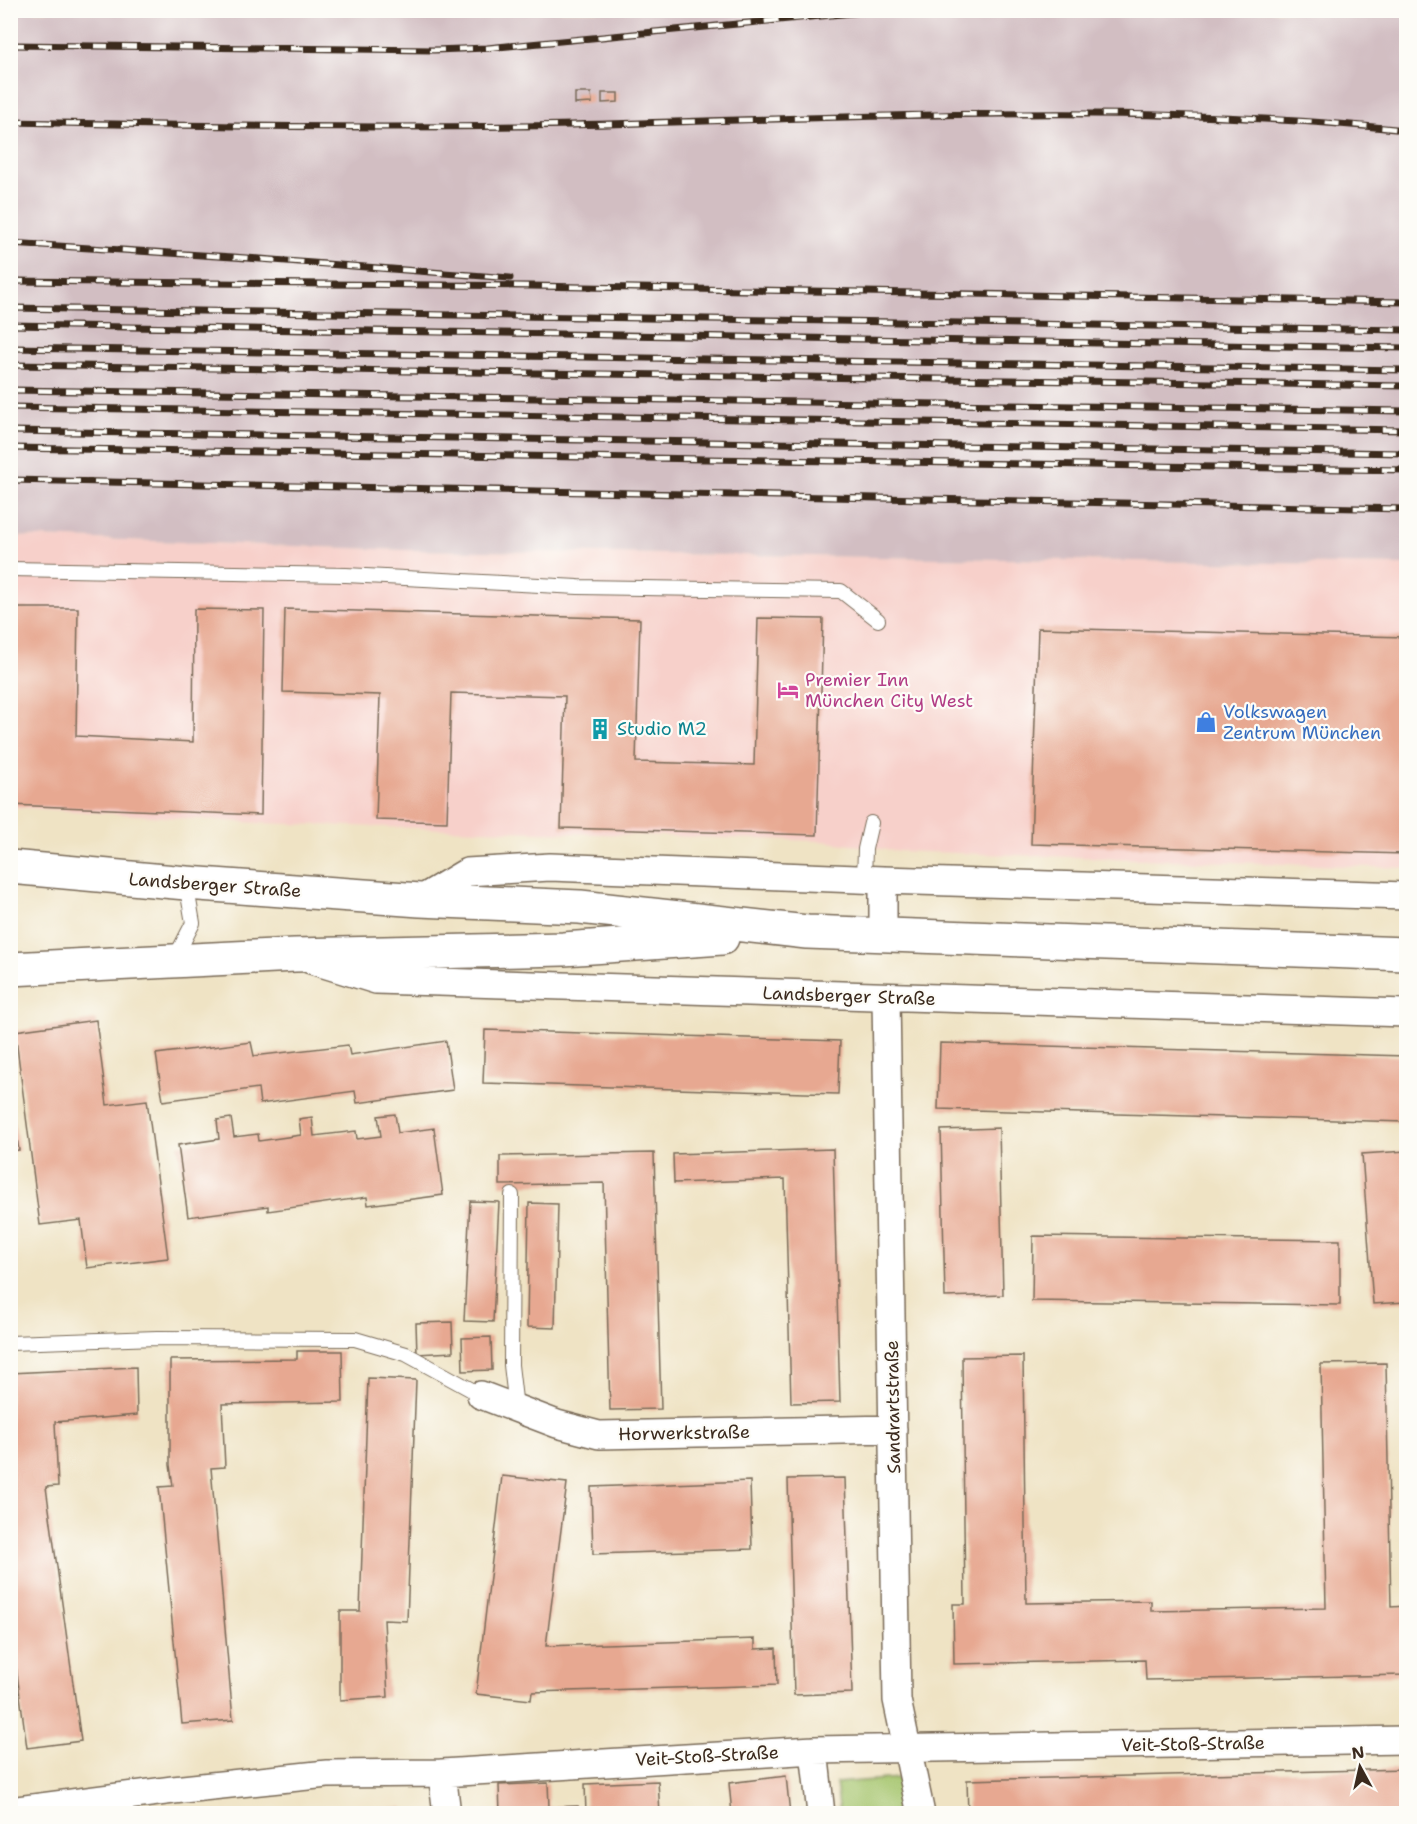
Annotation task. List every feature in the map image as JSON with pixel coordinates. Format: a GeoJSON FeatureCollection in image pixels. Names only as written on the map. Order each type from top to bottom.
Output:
{"type":"FeatureCollection","features":[{"type":"Feature","properties":{"kind":"main road","name":"Landsberger Straße"},"geometry":{"type":"LineString","coordinates":[[10,867],[186,883],[420,900],[580,907],[807,932],[1407,954]]}},
{"type":"Feature","properties":{"kind":"main road","name":"Landsberger Straße"},"geometry":{"type":"LineString","coordinates":[[10,969],[295,955],[563,949],[807,932]]}},
{"type":"Feature","properties":{"kind":"street"},"geometry":{"type":"LineString","coordinates":[[420,900],[467,872],[550,867],[1407,896]]}},
{"type":"Feature","properties":{"kind":"street"},"geometry":{"type":"LineString","coordinates":[[874,879],[883,934]]}},
{"type":"Feature","properties":{"kind":"street","name":"Landsberger Straße"},"geometry":{"type":"LineString","coordinates":[[295,955],[376,980],[1407,1013]]}},
{"type":"Feature","properties":{"kind":"street","name":"Sandrartstraße"},"geometry":{"type":"LineString","coordinates":[[886,997],[897,1700],[921,1814]]}},
{"type":"Feature","properties":{"kind":"street","name":"Horwerkstraße"},"geometry":{"type":"LineString","coordinates":[[481,1395],[557,1424],[599,1435],[893,1430]]}},
{"type":"Feature","properties":{"kind":"street","name":"Veit-Stoß-Straße"},"geometry":{"type":"LineString","coordinates":[[10,1811],[174,1790],[327,1774],[442,1773],[814,1750],[1407,1740]]}},
{"type":"Feature","properties":{"kind":"street"},"geometry":{"type":"LineString","coordinates":[[814,1750],[821,1814]]}},
{"type":"Feature","properties":{"kind":"street"},"geometry":{"type":"LineString","coordinates":[[442,1773],[447,1814]]}},
{"type":"Feature","properties":{"kind":"lane"},"geometry":{"type":"LineString","coordinates":[[10,569],[346,575],[578,587],[841,591],[878,620]]}},
{"type":"Feature","properties":{"kind":"lane"},"geometry":{"type":"LineString","coordinates":[[871,823],[866,849],[874,879]]}},
{"type":"Feature","properties":{"kind":"lane"},"geometry":{"type":"LineString","coordinates":[[174,960],[193,923],[186,883]]}},
{"type":"Feature","properties":{"kind":"lane"},"geometry":{"type":"LineString","coordinates":[[512,1195],[511,1365],[516,1408]]}},
{"type":"Feature","properties":{"kind":"lane"},"geometry":{"type":"LineString","coordinates":[[10,1343],[157,1338],[355,1339],[406,1354],[481,1395]]}},
{"type":"Feature","properties":{"kind":"shaded area"},"geometry":{"type":"Polygon","coordinates":[[[11,11],[1406,11],[1406,565],[404,550],[11,536],[11,11]]]}},
{"type":"Feature","properties":{"kind":"shaded area"},"geometry":{"type":"Polygon","coordinates":[[[10,536],[404,550],[1406,565],[1406,868],[896,851],[822,841],[258,823],[11,807],[10,536]]]}},
{"type":"Feature","properties":{"kind":"green space"},"geometry":{"type":"Polygon","coordinates":[[[900,1778],[904,1813],[840,1813],[836,1783],[900,1778]]]}},
{"type":"Feature","properties":{"kind":"building"},"geometry":{"type":"Polygon","coordinates":[[[575,93],[591,93],[592,103],[575,104],[575,93]]]}},
{"type":"Feature","properties":{"kind":"building"},"geometry":{"type":"Polygon","coordinates":[[[602,93],[618,93],[618,102],[602,103],[602,93]]]}},
{"type":"Feature","properties":{"kind":"building"},"geometry":{"type":"Polygon","coordinates":[[[11,608],[78,608],[76,736],[193,742],[194,609],[264,610],[261,815],[10,805],[11,608]]]}},
{"type":"Feature","properties":{"kind":"building","name":"Studio M2"},"geometry":{"type":"Polygon","coordinates":[[[285,609],[640,619],[636,762],[754,765],[758,618],[823,619],[817,835],[561,828],[565,696],[451,693],[447,822],[376,820],[380,695],[283,692],[285,609]]]}},
{"type":"Feature","properties":{"kind":"building"},"geometry":{"type":"Polygon","coordinates":[[[1038,628],[1406,637],[1406,854],[1031,844],[1038,628]]]}},
{"type":"Feature","properties":{"kind":"building"},"geometry":{"type":"Polygon","coordinates":[[[96,1020],[107,1105],[147,1100],[168,1258],[87,1268],[81,1220],[40,1225],[15,1031],[96,1020]]]}},
{"type":"Feature","properties":{"kind":"building"},"geometry":{"type":"Polygon","coordinates":[[[485,1030],[840,1041],[838,1094],[483,1083],[485,1030]]]}},
{"type":"Feature","properties":{"kind":"building"},"geometry":{"type":"Polygon","coordinates":[[[446,1041],[453,1090],[357,1103],[355,1091],[260,1104],[258,1088],[163,1101],[156,1054],[251,1042],[254,1056],[348,1045],[350,1055],[446,1041]]]}},
{"type":"Feature","properties":{"kind":"building"},"geometry":{"type":"Polygon","coordinates":[[[940,1043],[1406,1056],[1406,1122],[938,1109],[940,1043]]]}},
{"type":"Feature","properties":{"kind":"building"},"geometry":{"type":"Polygon","coordinates":[[[10,1099],[19,1150],[10,1151],[10,1099]]]}},
{"type":"Feature","properties":{"kind":"building"},"geometry":{"type":"Polygon","coordinates":[[[395,1114],[398,1133],[434,1128],[443,1195],[368,1205],[367,1197],[268,1211],[268,1206],[188,1217],[178,1145],[219,1139],[217,1120],[231,1118],[234,1137],[258,1134],[259,1141],[301,1135],[299,1119],[312,1117],[314,1136],[356,1131],[357,1139],[381,1136],[378,1116],[395,1114]]]}},
{"type":"Feature","properties":{"kind":"building"},"geometry":{"type":"Polygon","coordinates":[[[999,1128],[1003,1295],[945,1297],[941,1130],[999,1128]]]}},
{"type":"Feature","properties":{"kind":"building"},"geometry":{"type":"Polygon","coordinates":[[[833,1149],[840,1402],[791,1403],[785,1179],[674,1183],[673,1154],[833,1149]]]}},
{"type":"Feature","properties":{"kind":"building"},"geometry":{"type":"Polygon","coordinates":[[[1406,1151],[1406,1302],[1373,1304],[1362,1154],[1406,1151]]]}},
{"type":"Feature","properties":{"kind":"building"},"geometry":{"type":"Polygon","coordinates":[[[654,1153],[661,1409],[610,1410],[604,1183],[500,1185],[500,1156],[654,1153]]]}},
{"type":"Feature","properties":{"kind":"building"},"geometry":{"type":"Polygon","coordinates":[[[470,1201],[499,1202],[493,1322],[464,1321],[470,1201]]]}},
{"type":"Feature","properties":{"kind":"building"},"geometry":{"type":"Polygon","coordinates":[[[529,1203],[558,1204],[555,1328],[527,1327],[529,1203]]]}},
{"type":"Feature","properties":{"kind":"building"},"geometry":{"type":"Polygon","coordinates":[[[1033,1236],[1340,1240],[1340,1305],[1032,1301],[1033,1236]]]}},
{"type":"Feature","properties":{"kind":"building"},"geometry":{"type":"Polygon","coordinates":[[[452,1322],[453,1352],[417,1354],[416,1323],[452,1322]]]}},
{"type":"Feature","properties":{"kind":"building"},"geometry":{"type":"Polygon","coordinates":[[[491,1337],[492,1370],[463,1371],[462,1338],[491,1337]]]}},
{"type":"Feature","properties":{"kind":"building"},"geometry":{"type":"Polygon","coordinates":[[[297,1351],[342,1351],[343,1402],[222,1404],[225,1467],[211,1468],[233,1720],[182,1724],[159,1487],[173,1486],[170,1465],[170,1360],[297,1359],[297,1351]]]}},
{"type":"Feature","properties":{"kind":"building"},"geometry":{"type":"Polygon","coordinates":[[[1023,1356],[1026,1603],[1151,1601],[1151,1611],[1326,1608],[1321,1364],[1386,1363],[1391,1607],[1406,1606],[1406,1675],[1146,1680],[1145,1660],[954,1664],[953,1604],[965,1604],[962,1357],[1023,1356]]]}},
{"type":"Feature","properties":{"kind":"building"},"geometry":{"type":"Polygon","coordinates":[[[136,1367],[137,1415],[55,1422],[58,1486],[46,1487],[81,1741],[27,1748],[10,1621],[10,1373],[136,1367]]]}},
{"type":"Feature","properties":{"kind":"building"},"geometry":{"type":"Polygon","coordinates":[[[368,1378],[416,1380],[407,1621],[384,1620],[388,1697],[340,1700],[340,1611],[360,1611],[368,1378]]]}},
{"type":"Feature","properties":{"kind":"building"},"geometry":{"type":"Polygon","coordinates":[[[502,1476],[567,1483],[546,1646],[755,1639],[755,1649],[776,1648],[777,1685],[532,1692],[531,1700],[476,1694],[502,1476]]]}},
{"type":"Feature","properties":{"kind":"building"},"geometry":{"type":"Polygon","coordinates":[[[845,1478],[852,1693],[794,1695],[788,1479],[845,1478]]]}},
{"type":"Feature","properties":{"kind":"building"},"geometry":{"type":"Polygon","coordinates":[[[750,1481],[752,1549],[593,1554],[591,1487],[750,1481]]]}},
{"type":"Feature","properties":{"kind":"building"},"geometry":{"type":"Polygon","coordinates":[[[1406,1769],[1406,1814],[968,1814],[967,1780],[1406,1769]]]}},
{"type":"Feature","properties":{"kind":"building"},"geometry":{"type":"Polygon","coordinates":[[[786,1776],[790,1814],[732,1814],[729,1783],[786,1776]]]}},
{"type":"Feature","properties":{"kind":"building"},"geometry":{"type":"Polygon","coordinates":[[[658,1781],[660,1814],[586,1814],[585,1784],[658,1781]]]}},
{"type":"Feature","properties":{"kind":"building"},"geometry":{"type":"Polygon","coordinates":[[[548,1783],[549,1807],[578,1806],[578,1814],[500,1814],[499,1785],[548,1783]]]}},
{"type":"Feature","properties":{"kind":"building"},"geometry":{"type":"Polygon","coordinates":[[[403,1807],[404,1814],[347,1814],[347,1811],[403,1807]]]}},
{"type":"Feature","properties":{"kind":"railway"},"geometry":{"type":"LineString","coordinates":[[633,10],[783,13]]}},
{"type":"Feature","properties":{"kind":"railway"},"geometry":{"type":"LineString","coordinates":[[10,45],[434,50],[487,48],[884,10]]}},
{"type":"Feature","properties":{"kind":"railway"},"geometry":{"type":"LineString","coordinates":[[10,122],[432,127],[885,116],[1094,114],[1302,121],[1406,130]]}},
{"type":"Feature","properties":{"kind":"railway"},"geometry":{"type":"LineString","coordinates":[[10,243],[510,278]]}},
{"type":"Feature","properties":{"kind":"railway"},"geometry":{"type":"LineString","coordinates":[[10,281],[531,286],[1406,302]]}},
{"type":"Feature","properties":{"kind":"railway"},"geometry":{"type":"LineString","coordinates":[[10,308],[1406,330]]}},
{"type":"Feature","properties":{"kind":"railway"},"geometry":{"type":"LineString","coordinates":[[10,325],[1406,348]]}},
{"type":"Feature","properties":{"kind":"railway"},"geometry":{"type":"LineString","coordinates":[[10,348],[1406,370]]}},
{"type":"Feature","properties":{"kind":"railway"},"geometry":{"type":"LineString","coordinates":[[10,365],[1406,386]]}},
{"type":"Feature","properties":{"kind":"railway"},"geometry":{"type":"LineString","coordinates":[[10,390],[1406,411]]}},
{"type":"Feature","properties":{"kind":"railway"},"geometry":{"type":"LineString","coordinates":[[10,407],[1406,430]]}},
{"type":"Feature","properties":{"kind":"railway"},"geometry":{"type":"LineString","coordinates":[[10,431],[1406,453]]}},
{"type":"Feature","properties":{"kind":"railway"},"geometry":{"type":"LineString","coordinates":[[10,448],[1406,470]]}},
{"type":"Feature","properties":{"kind":"railway"},"geometry":{"type":"LineString","coordinates":[[10,480],[1406,509]]}},
{"type":"Feature","properties":{"kind":"place","name":"Premier Inn München City West"},"geometry":{"type":"Point","coordinates":[788,690]}},
{"type":"Feature","properties":{"kind":"place","name":"Volkswagen Zentrum München"},"geometry":{"type":"Point","coordinates":[1206,722]}},
{"type":"Feature","properties":{"kind":"place","name":"Studio M2"},"geometry":{"type":"Point","coordinates":[600,729]}}]}
